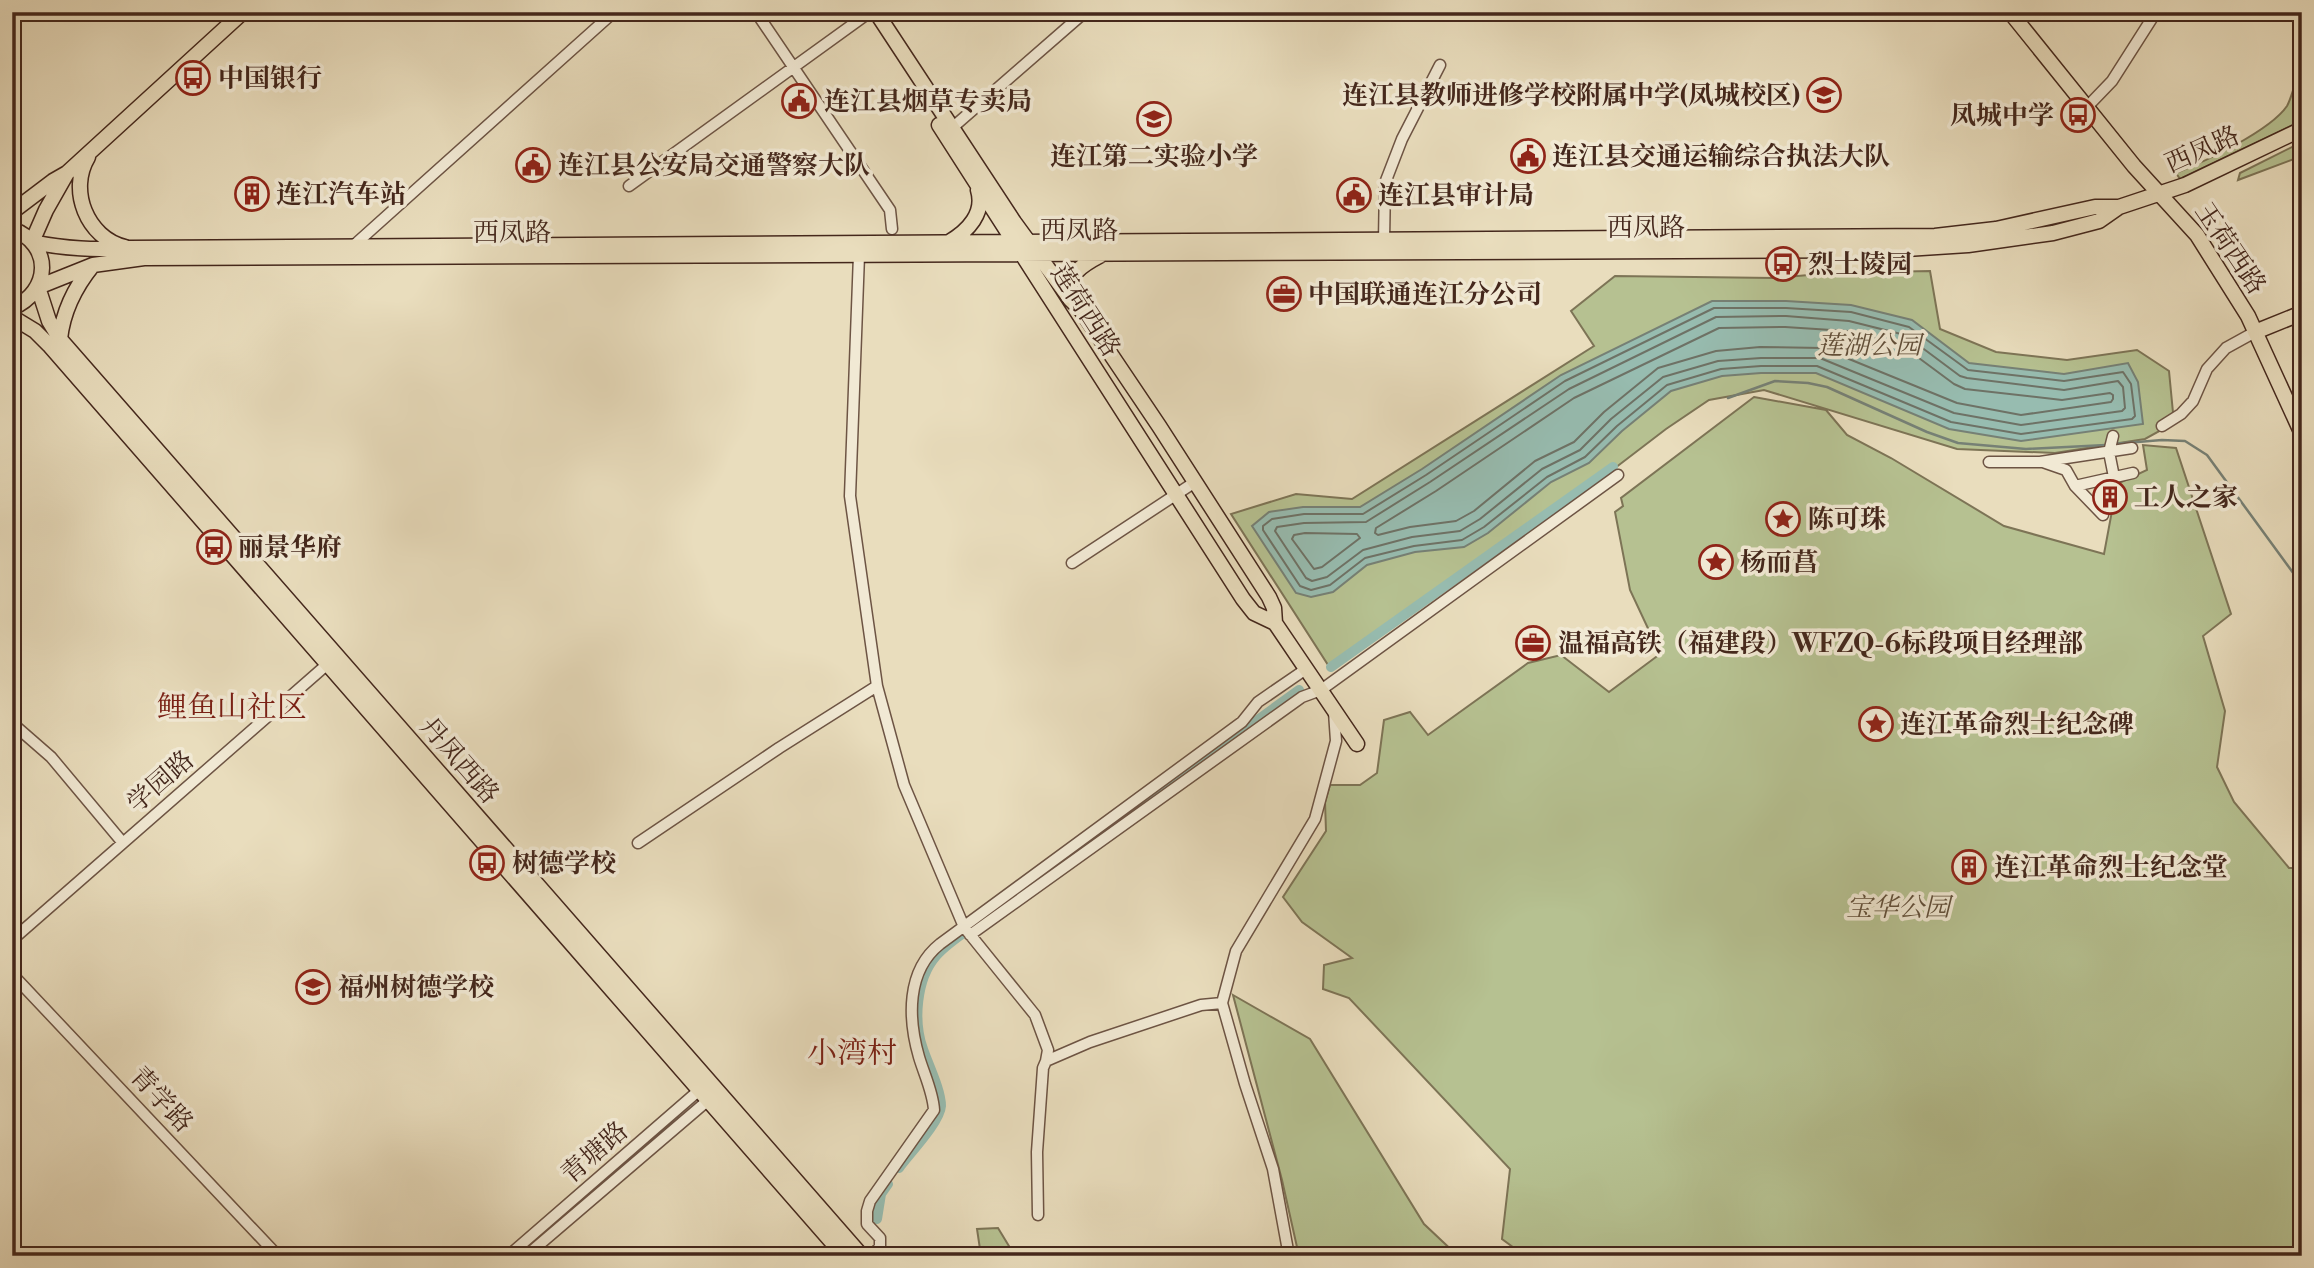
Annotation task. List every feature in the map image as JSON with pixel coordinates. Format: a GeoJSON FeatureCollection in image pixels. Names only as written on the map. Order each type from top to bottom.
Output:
{"type":"FeatureCollection","features":[{"type":"Feature","properties":{"kind":"main road"},"geometry":{"type":"LineString","coordinates":[[12,212],[67,173],[243,12]]}},
{"type":"Feature","properties":{"kind":"main road","name":"玉荷西路"},"geometry":{"type":"LineString","coordinates":[[2010,12],[2134,166],[2197,235],[2231,287],[2255,332],[2302,434]]}},
{"type":"Feature","properties":{"kind":"main road","name":"莲荷西路"},"geometry":{"type":"LineString","coordinates":[[870,13],[952,128],[1025,249],[1056,310],[1250,609],[1275,623],[1357,744]]}},
{"type":"Feature","properties":{"kind":"main road","name":"莲荷西路"},"geometry":{"type":"LineString","coordinates":[[870,13],[975,182],[1025,249],[1081,310],[1269,597],[1274,607],[1275,623]]}},
{"type":"Feature","properties":{"kind":"main road","name":"西凤路"},"geometry":{"type":"LineString","coordinates":[[12,308],[31,297],[38,287],[93,265],[144,258],[859,254],[1384,241],[1913,237],[1996,229],[2095,207],[2119,207],[2161,194],[2213,172],[2302,129]]}},
{"type":"Feature","properties":{"kind":"main road"},"geometry":{"type":"LineString","coordinates":[[94,148],[86,161],[81,180],[80,190],[85,210],[94,228],[103,237],[130,248]]}},
{"type":"Feature","properties":{"kind":"main road"},"geometry":{"type":"LineString","coordinates":[[12,229],[32,242],[67,173]]}},
{"type":"Feature","properties":{"kind":"main road"},"geometry":{"type":"LineString","coordinates":[[949,242],[967,230],[977,214],[979,195],[975,182]]}},
{"type":"Feature","properties":{"kind":"main road","name":"西凤路"},"geometry":{"type":"LineString","coordinates":[[32,242],[79,250],[949,242],[1103,254],[1902,250],[1968,245],[2053,233],[2099,221],[2119,207]]}},
{"type":"Feature","properties":{"kind":"main road","name":"丹凤西路"},"geometry":{"type":"LineString","coordinates":[[32,242],[38,250],[42,268],[38,287],[49,321],[60,339],[332,660]]}},
{"type":"Feature","properties":{"kind":"main road"},"geometry":{"type":"LineString","coordinates":[[1056,310],[1071,300],[1069,290],[1074,273],[1103,254]]}},
{"type":"Feature","properties":{"kind":"main road"},"geometry":{"type":"LineString","coordinates":[[60,339],[61,325],[70,299],[93,265]]}},
{"type":"Feature","properties":{"kind":"main road"},"geometry":{"type":"LineString","coordinates":[[2255,332],[2302,313]]}},
{"type":"Feature","properties":{"kind":"main road","name":"丹凤西路"},"geometry":{"type":"LineString","coordinates":[[12,317],[35,331],[49,345],[332,660],[709,1091],[862,1256]]}},
{"type":"Feature","properties":{"kind":"main road","name":"丹凤西路"},"geometry":{"type":"LineString","coordinates":[[709,1091],[844,1256]]}},
{"type":"Feature","properties":{"kind":"street"},"geometry":{"type":"LineString","coordinates":[[352,247],[614,12]]}},
{"type":"Feature","properties":{"kind":"street"},"geometry":{"type":"LineString","coordinates":[[756,12],[890,210],[892,229]]}},
{"type":"Feature","properties":{"kind":"street"},"geometry":{"type":"LineString","coordinates":[[952,128],[1085,12]]}},
{"type":"Feature","properties":{"kind":"street"},"geometry":{"type":"LineString","coordinates":[[2087,107],[2112,81],[2156,12]]}},
{"type":"Feature","properties":{"kind":"street"},"geometry":{"type":"LineString","coordinates":[[629,186],[870,13]]}},
{"type":"Feature","properties":{"kind":"street"},"geometry":{"type":"LineString","coordinates":[[1384,241],[1385,183],[1402,139],[1440,65]]}},
{"type":"Feature","properties":{"kind":"street"},"geometry":{"type":"LineString","coordinates":[[859,254],[850,496],[877,686],[904,785],[967,931],[1035,1014],[1048,1050],[1043,1068],[1037,1152],[1038,1215]]}},
{"type":"Feature","properties":{"kind":"street"},"geometry":{"type":"LineString","coordinates":[[2162,426],[2181,414],[2193,401],[2207,369],[2226,348],[2255,332]]}},
{"type":"Feature","properties":{"kind":"street"},"geometry":{"type":"LineString","coordinates":[[2113,436],[2109,452],[2114,477]]}},
{"type":"Feature","properties":{"kind":"street"},"geometry":{"type":"LineString","coordinates":[[1990,462],[2040,462],[2132,448]]}},
{"type":"Feature","properties":{"kind":"street"},"geometry":{"type":"LineString","coordinates":[[2040,462],[2066,470],[2075,486],[2103,515]]}},
{"type":"Feature","properties":{"kind":"street"},"geometry":{"type":"LineString","coordinates":[[2075,486],[2133,473]]}},
{"type":"Feature","properties":{"kind":"street"},"geometry":{"type":"LineString","coordinates":[[870,1256],[880,1247],[880,1238],[867,1224],[869,1206],[904,1150],[934,1110],[914,1034],[911,1005],[915,981],[930,953],[967,931],[1302,697],[1321,690],[1618,475]]}},
{"type":"Feature","properties":{"kind":"street"},"geometry":{"type":"LineString","coordinates":[[1072,563],[1195,482]]}},
{"type":"Feature","properties":{"kind":"street","name":"学园路"},"geometry":{"type":"LineString","coordinates":[[12,940],[332,660]]}},
{"type":"Feature","properties":{"kind":"street"},"geometry":{"type":"LineString","coordinates":[[967,931],[1242,722],[1258,702],[1306,668]]}},
{"type":"Feature","properties":{"kind":"street"},"geometry":{"type":"LineString","coordinates":[[638,843],[877,686]]}},
{"type":"Feature","properties":{"kind":"street"},"geometry":{"type":"LineString","coordinates":[[1289,1256],[1273,1169],[1222,1003],[1236,951],[1315,819],[1336,741],[1334,709]]}},
{"type":"Feature","properties":{"kind":"street"},"geometry":{"type":"LineString","coordinates":[[12,723],[51,757],[123,843]]}},
{"type":"Feature","properties":{"kind":"street","name":"青学路"},"geometry":{"type":"LineString","coordinates":[[12,974],[278,1256]]}},
{"type":"Feature","properties":{"kind":"street"},"geometry":{"type":"LineString","coordinates":[[1046,1060],[1090,1042],[1201,1005],[1222,1003]]}},
{"type":"Feature","properties":{"kind":"street","name":"青塘路"},"geometry":{"type":"LineString","coordinates":[[508,1256],[709,1091]]}},
{"type":"Feature","properties":{"kind":"street","name":"青塘路"},"geometry":{"type":"LineString","coordinates":[[526,1256],[709,1091]]}},
{"type":"Feature","properties":{"kind":"green space"},"geometry":{"type":"Polygon","coordinates":[[[2302,71],[2302,121],[2180,179],[2176,173],[2236,145],[2278,116],[2287,106],[2302,71]]]}},
{"type":"Feature","properties":{"kind":"green space"},"geometry":{"type":"Polygon","coordinates":[[[2302,142],[2302,156],[2238,180],[2240,173],[2302,142]]]}},
{"type":"Feature","properties":{"kind":"green space","name":"莲湖公园"},"geometry":{"type":"Polygon","coordinates":[[[1930,271],[1940,329],[1996,352],[2067,360],[2137,350],[2169,371],[2174,423],[2145,439],[2055,453],[1957,449],[1764,390],[1709,400],[1585,491],[1330,668],[1231,514],[1296,494],[1352,499],[1594,346],[1571,311],[1615,276],[1774,278],[1831,273],[1930,271]]]}},
{"type":"Feature","properties":{"kind":"green space","name":"宝华公园"},"geometry":{"type":"Polygon","coordinates":[[[1754,397],[1826,410],[1847,435],[1891,458],[2004,526],[2104,554],[2117,484],[2147,470],[2143,445],[2176,448],[2231,614],[2203,636],[2225,711],[2217,767],[2234,802],[2289,868],[2302,868],[2302,1256],[1525,1256],[1502,1239],[1510,1169],[1349,998],[1323,989],[1324,965],[1352,958],[1302,922],[1283,897],[1326,831],[1325,802],[1330,785],[1360,785],[1377,773],[1384,720],[1410,712],[1428,735],[1528,663],[1561,655],[1609,692],[1660,654],[1630,590],[1615,512],[1623,506],[1621,498],[1754,397]]]}},
{"type":"Feature","properties":{"kind":"green space"},"geometry":{"type":"Polygon","coordinates":[[[1233,995],[1310,1039],[1424,1224],[1458,1256],[1299,1256],[1282,1180],[1233,995]]]}},
{"type":"Feature","properties":{"kind":"green space"},"geometry":{"type":"Polygon","coordinates":[[[998,1228],[1015,1256],[981,1256],[977,1229],[998,1228]]]}},
{"type":"Feature","properties":{"kind":"water"},"geometry":{"type":"Polygon","coordinates":[[[1712,301],[1786,301],[1851,305],[1912,320],[1969,363],[2064,374],[2128,363],[2138,382],[2143,424],[2021,441],[1949,429],[1816,373],[1722,376],[1671,391],[1622,431],[1589,463],[1551,482],[1488,533],[1464,547],[1415,552],[1367,565],[1333,592],[1311,597],[1296,593],[1252,526],[1269,512],[1303,507],[1360,507],[1422,469],[1561,375],[1712,301]]]}},
{"type":"Feature","properties":{"kind":"waterway"},"geometry":{"type":"LineString","coordinates":[[1728,398],[1775,381],[1808,383],[1827,387],[1958,443],[2026,449],[2106,445]]}},
{"type":"Feature","properties":{"kind":"waterway"},"geometry":{"type":"LineString","coordinates":[[2113,444],[2185,441],[2207,455],[2302,585]]}},
{"type":"Feature","properties":{"kind":"waterway"},"geometry":{"type":"LineString","coordinates":[[1331,667],[1613,467]]}},
{"type":"Feature","properties":{"kind":"waterway"},"geometry":{"type":"LineString","coordinates":[[899,1168],[930,1129],[941,1106],[937,1085],[920,1038],[917,1014],[920,988],[929,965],[936,956],[958,937],[1299,690]]}},
{"type":"Feature","properties":{"kind":"waterway"},"geometry":{"type":"LineString","coordinates":[[877,1219],[881,1194],[888,1184]]}},
{"type":"Feature","properties":{"kind":"place","name":"中国银行"},"geometry":{"type":"Point","coordinates":[193,78]}},
{"type":"Feature","properties":{"kind":"place","name":"连江县教师进修学校附属中学(凤城校区)"},"geometry":{"type":"Point","coordinates":[1824,95]}},
{"type":"Feature","properties":{"kind":"place","name":"连江县烟草专卖局"},"geometry":{"type":"Point","coordinates":[799,101]}},
{"type":"Feature","properties":{"kind":"place","name":"凤城中学"},"geometry":{"type":"Point","coordinates":[2078,115]}},
{"type":"Feature","properties":{"kind":"place","name":"连江第二实验小学"},"geometry":{"type":"Point","coordinates":[1154,119]}},
{"type":"Feature","properties":{"kind":"place","name":"连江县交通运输综合执法大队"},"geometry":{"type":"Point","coordinates":[1528,156]}},
{"type":"Feature","properties":{"kind":"place","name":"连江县公安局交通警察大队"},"geometry":{"type":"Point","coordinates":[533,165]}},
{"type":"Feature","properties":{"kind":"place","name":"连江汽车站"},"geometry":{"type":"Point","coordinates":[252,194]}},
{"type":"Feature","properties":{"kind":"place","name":"连江县审计局"},"geometry":{"type":"Point","coordinates":[1354,195]}},
{"type":"Feature","properties":{"kind":"place","name":"烈士陵园"},"geometry":{"type":"Point","coordinates":[1783,264]}},
{"type":"Feature","properties":{"kind":"place","name":"中国联通连江分公司"},"geometry":{"type":"Point","coordinates":[1284,294]}},
{"type":"Feature","properties":{"kind":"place","name":"工人之家"},"geometry":{"type":"Point","coordinates":[2110,497]}},
{"type":"Feature","properties":{"kind":"place","name":"陈可珠"},"geometry":{"type":"Point","coordinates":[1783,519]}},
{"type":"Feature","properties":{"kind":"place","name":"丽景华府"},"geometry":{"type":"Point","coordinates":[214,547]}},
{"type":"Feature","properties":{"kind":"place","name":"杨而菖"},"geometry":{"type":"Point","coordinates":[1716,562]}},
{"type":"Feature","properties":{"kind":"place","name":"温福高铁（福建段）WFZQ-6标段项目经理部"},"geometry":{"type":"Point","coordinates":[1533,643]}},
{"type":"Feature","properties":{"kind":"place","name":"连江革命烈士纪念碑"},"geometry":{"type":"Point","coordinates":[1876,724]}},
{"type":"Feature","properties":{"kind":"place","name":"树德学校"},"geometry":{"type":"Point","coordinates":[487,863]}},
{"type":"Feature","properties":{"kind":"place","name":"连江革命烈士纪念堂"},"geometry":{"type":"Point","coordinates":[1969,867]}},
{"type":"Feature","properties":{"kind":"place","name":"福州树德学校"},"geometry":{"type":"Point","coordinates":[313,987]}},
{"type":"Feature","properties":{"kind":"district","name":"鲤鱼山社区"},"geometry":{"type":"Point","coordinates":[232,707]}},
{"type":"Feature","properties":{"kind":"district","name":"小湾村"},"geometry":{"type":"Point","coordinates":[852,1053]}}]}
